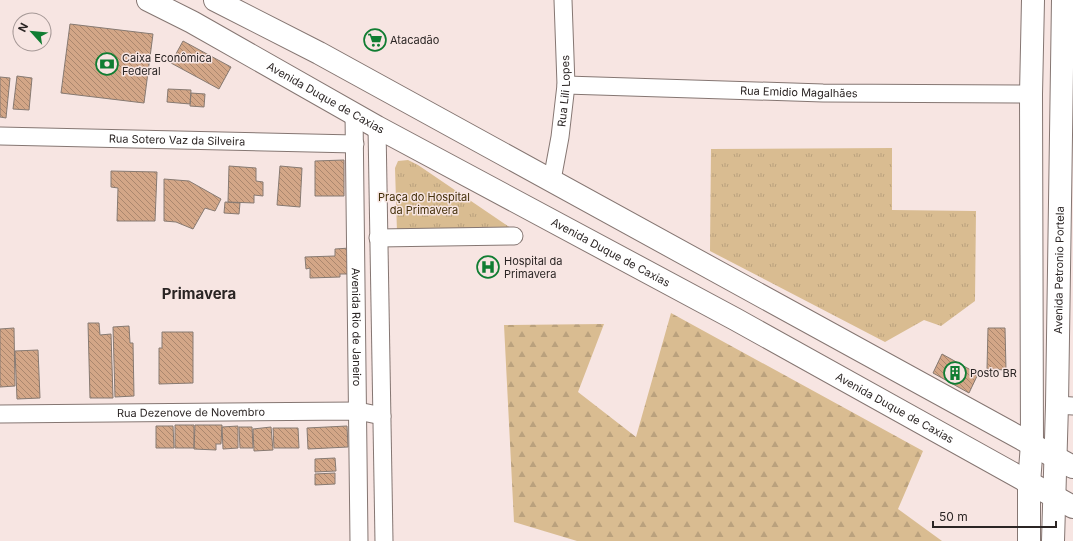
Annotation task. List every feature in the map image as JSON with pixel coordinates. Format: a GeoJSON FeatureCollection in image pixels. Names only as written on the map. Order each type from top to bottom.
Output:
{"type":"FeatureCollection","features":[{"type":"Feature","properties":{"kind":"main road","name":"Avenida Duque de Caxias"},"geometry":{"type":"LineString","coordinates":[[148,0],[192,22],[354,113],[376,127],[735,319],[1073,507]]}},
{"type":"Feature","properties":{"kind":"main road"},"geometry":{"type":"LineString","coordinates":[[215,0],[319,53],[1064,462]]}},
{"type":"Feature","properties":{"kind":"main road"},"geometry":{"type":"LineString","coordinates":[[1029,541],[1032,444],[1031,94],[1033,0]]}},
{"type":"Feature","properties":{"kind":"main road","name":"Avenida Petronio Portela"},"geometry":{"type":"LineString","coordinates":[[1053,541],[1054,496],[1064,462],[1067,126],[1063,0]]}},
{"type":"Feature","properties":{"kind":"street","name":"Rua Lili Lopes"},"geometry":{"type":"LineString","coordinates":[[552,180],[560,137],[566,85],[563,0]]}},
{"type":"Feature","properties":{"kind":"street","name":"Rua Emidio Magalhães"},"geometry":{"type":"LineString","coordinates":[[566,85],[823,93],[1031,94]]}},
{"type":"Feature","properties":{"kind":"street","name":"Avenida Rio de Janeiro"},"geometry":{"type":"LineString","coordinates":[[354,113],[359,541]]}},
{"type":"Feature","properties":{"kind":"street","name":"Avenida Rio de Janeiro"},"geometry":{"type":"LineString","coordinates":[[376,127],[384,541]]}},
{"type":"Feature","properties":{"kind":"street","name":"Rua Sotero Vaz da Silveira"},"geometry":{"type":"LineString","coordinates":[[0,136],[354,144]]}},
{"type":"Feature","properties":{"kind":"street"},"geometry":{"type":"LineString","coordinates":[[378,238],[514,236]]}},
{"type":"Feature","properties":{"kind":"street","name":"Rua Dezenove de Novembro"},"geometry":{"type":"LineString","coordinates":[[0,414],[358,411],[382,416]]}},
{"type":"Feature","properties":{"kind":"green space"},"geometry":{"type":"Polygon","coordinates":[[[892,148],[892,210],[976,211],[975,301],[941,326],[924,320],[885,342],[710,251],[711,149],[892,148]]]}},
{"type":"Feature","properties":{"kind":"green space","name":"Praça do Hospital da Primavera"},"geometry":{"type":"Polygon","coordinates":[[[408,160],[418,165],[518,233],[397,232],[395,168],[398,161],[408,160]]]}},
{"type":"Feature","properties":{"kind":"green space"},"geometry":{"type":"Polygon","coordinates":[[[671,313],[923,451],[898,509],[942,541],[577,541],[514,522],[504,325],[604,324],[578,392],[636,437],[671,313]]]}},
{"type":"Feature","properties":{"kind":"building","name":"Caixa Econômica Federal"},"geometry":{"type":"Polygon","coordinates":[[[70,24],[153,34],[144,103],[61,93],[70,24]]]}},
{"type":"Feature","properties":{"kind":"building"},"geometry":{"type":"Polygon","coordinates":[[[183,41],[231,67],[219,89],[171,63],[183,41]]]}},
{"type":"Feature","properties":{"kind":"building"},"geometry":{"type":"Polygon","coordinates":[[[17,76],[32,78],[29,110],[13,109],[17,76]]]}},
{"type":"Feature","properties":{"kind":"building"},"geometry":{"type":"Polygon","coordinates":[[[0,77],[10,78],[6,118],[0,117],[0,77]]]}},
{"type":"Feature","properties":{"kind":"building"},"geometry":{"type":"Polygon","coordinates":[[[168,89],[191,90],[190,104],[167,102],[168,89]]]}},
{"type":"Feature","properties":{"kind":"building"},"geometry":{"type":"Polygon","coordinates":[[[191,93],[205,94],[204,107],[190,106],[191,93]]]}},
{"type":"Feature","properties":{"kind":"building"},"geometry":{"type":"Polygon","coordinates":[[[344,160],[344,196],[315,196],[315,161],[344,160]]]}},
{"type":"Feature","properties":{"kind":"building"},"geometry":{"type":"Polygon","coordinates":[[[229,166],[256,168],[256,181],[263,182],[263,196],[254,195],[254,203],[228,202],[229,166]]]}},
{"type":"Feature","properties":{"kind":"building"},"geometry":{"type":"Polygon","coordinates":[[[280,166],[302,168],[300,207],[277,205],[280,166]]]}},
{"type":"Feature","properties":{"kind":"building"},"geometry":{"type":"Polygon","coordinates":[[[111,171],[157,172],[155,221],[117,221],[118,188],[111,187],[111,171]]]}},
{"type":"Feature","properties":{"kind":"building"},"geometry":{"type":"Polygon","coordinates":[[[164,179],[189,181],[221,199],[215,211],[205,208],[193,229],[176,222],[164,221],[164,179]]]}},
{"type":"Feature","properties":{"kind":"building"},"geometry":{"type":"Polygon","coordinates":[[[225,202],[240,203],[239,214],[224,213],[225,202]]]}},
{"type":"Feature","properties":{"kind":"building"},"geometry":{"type":"Polygon","coordinates":[[[350,248],[351,274],[340,274],[340,277],[310,278],[310,268],[306,269],[305,257],[335,256],[335,249],[350,248]]]}},
{"type":"Feature","properties":{"kind":"building"},"geometry":{"type":"Polygon","coordinates":[[[88,323],[99,323],[100,335],[111,334],[113,398],[90,398],[88,323]]]}},
{"type":"Feature","properties":{"kind":"building"},"geometry":{"type":"Polygon","coordinates":[[[129,326],[130,343],[133,343],[134,396],[115,397],[113,327],[129,326]]]}},
{"type":"Feature","properties":{"kind":"building"},"geometry":{"type":"Polygon","coordinates":[[[14,328],[15,386],[0,387],[0,329],[14,328]]]}},
{"type":"Feature","properties":{"kind":"building","name":"Posto BR"},"geometry":{"type":"Polygon","coordinates":[[[988,328],[1005,328],[1006,370],[987,369],[988,328]]]}},
{"type":"Feature","properties":{"kind":"building"},"geometry":{"type":"Polygon","coordinates":[[[162,332],[193,332],[193,383],[159,384],[159,348],[162,348],[162,332]]]}},
{"type":"Feature","properties":{"kind":"building"},"geometry":{"type":"Polygon","coordinates":[[[38,350],[40,398],[17,399],[15,351],[38,350]]]}},
{"type":"Feature","properties":{"kind":"building","name":"Posto BR"},"geometry":{"type":"Polygon","coordinates":[[[942,354],[978,374],[969,393],[933,373],[942,354]]]}},
{"type":"Feature","properties":{"kind":"building"},"geometry":{"type":"Polygon","coordinates":[[[175,425],[194,425],[194,448],[175,448],[175,425]]]}},
{"type":"Feature","properties":{"kind":"building"},"geometry":{"type":"Polygon","coordinates":[[[195,425],[222,425],[221,444],[216,444],[216,450],[194,449],[195,425]]]}},
{"type":"Feature","properties":{"kind":"building"},"geometry":{"type":"Polygon","coordinates":[[[156,426],[173,426],[174,448],[156,448],[156,426]]]}},
{"type":"Feature","properties":{"kind":"building"},"geometry":{"type":"Polygon","coordinates":[[[238,426],[238,448],[223,449],[222,427],[238,426]]]}},
{"type":"Feature","properties":{"kind":"building"},"geometry":{"type":"Polygon","coordinates":[[[347,426],[348,447],[308,449],[307,428],[347,426]]]}},
{"type":"Feature","properties":{"kind":"building"},"geometry":{"type":"Polygon","coordinates":[[[239,427],[252,427],[253,448],[240,448],[239,427]]]}},
{"type":"Feature","properties":{"kind":"building"},"geometry":{"type":"Polygon","coordinates":[[[271,427],[273,450],[254,451],[253,429],[271,427]]]}},
{"type":"Feature","properties":{"kind":"building"},"geometry":{"type":"Polygon","coordinates":[[[273,428],[298,428],[299,448],[274,448],[273,428]]]}},
{"type":"Feature","properties":{"kind":"building"},"geometry":{"type":"Polygon","coordinates":[[[335,458],[336,471],[315,472],[315,459],[335,458]]]}},
{"type":"Feature","properties":{"kind":"building"},"geometry":{"type":"Polygon","coordinates":[[[335,473],[335,484],[315,485],[315,474],[335,473]]]}},
{"type":"Feature","properties":{"kind":"place","name":"Atacadão"},"geometry":{"type":"Point","coordinates":[375,40]}},
{"type":"Feature","properties":{"kind":"place","name":"Caixa Econômica Federal"},"geometry":{"type":"Point","coordinates":[107,64]}},
{"type":"Feature","properties":{"kind":"place","name":"Hospital da Primavera"},"geometry":{"type":"Point","coordinates":[488,267]}},
{"type":"Feature","properties":{"kind":"place","name":"Posto BR"},"geometry":{"type":"Point","coordinates":[955,373]}},
{"type":"Feature","properties":{"kind":"district","name":"Primavera"},"geometry":{"type":"Point","coordinates":[199,294]}}]}
